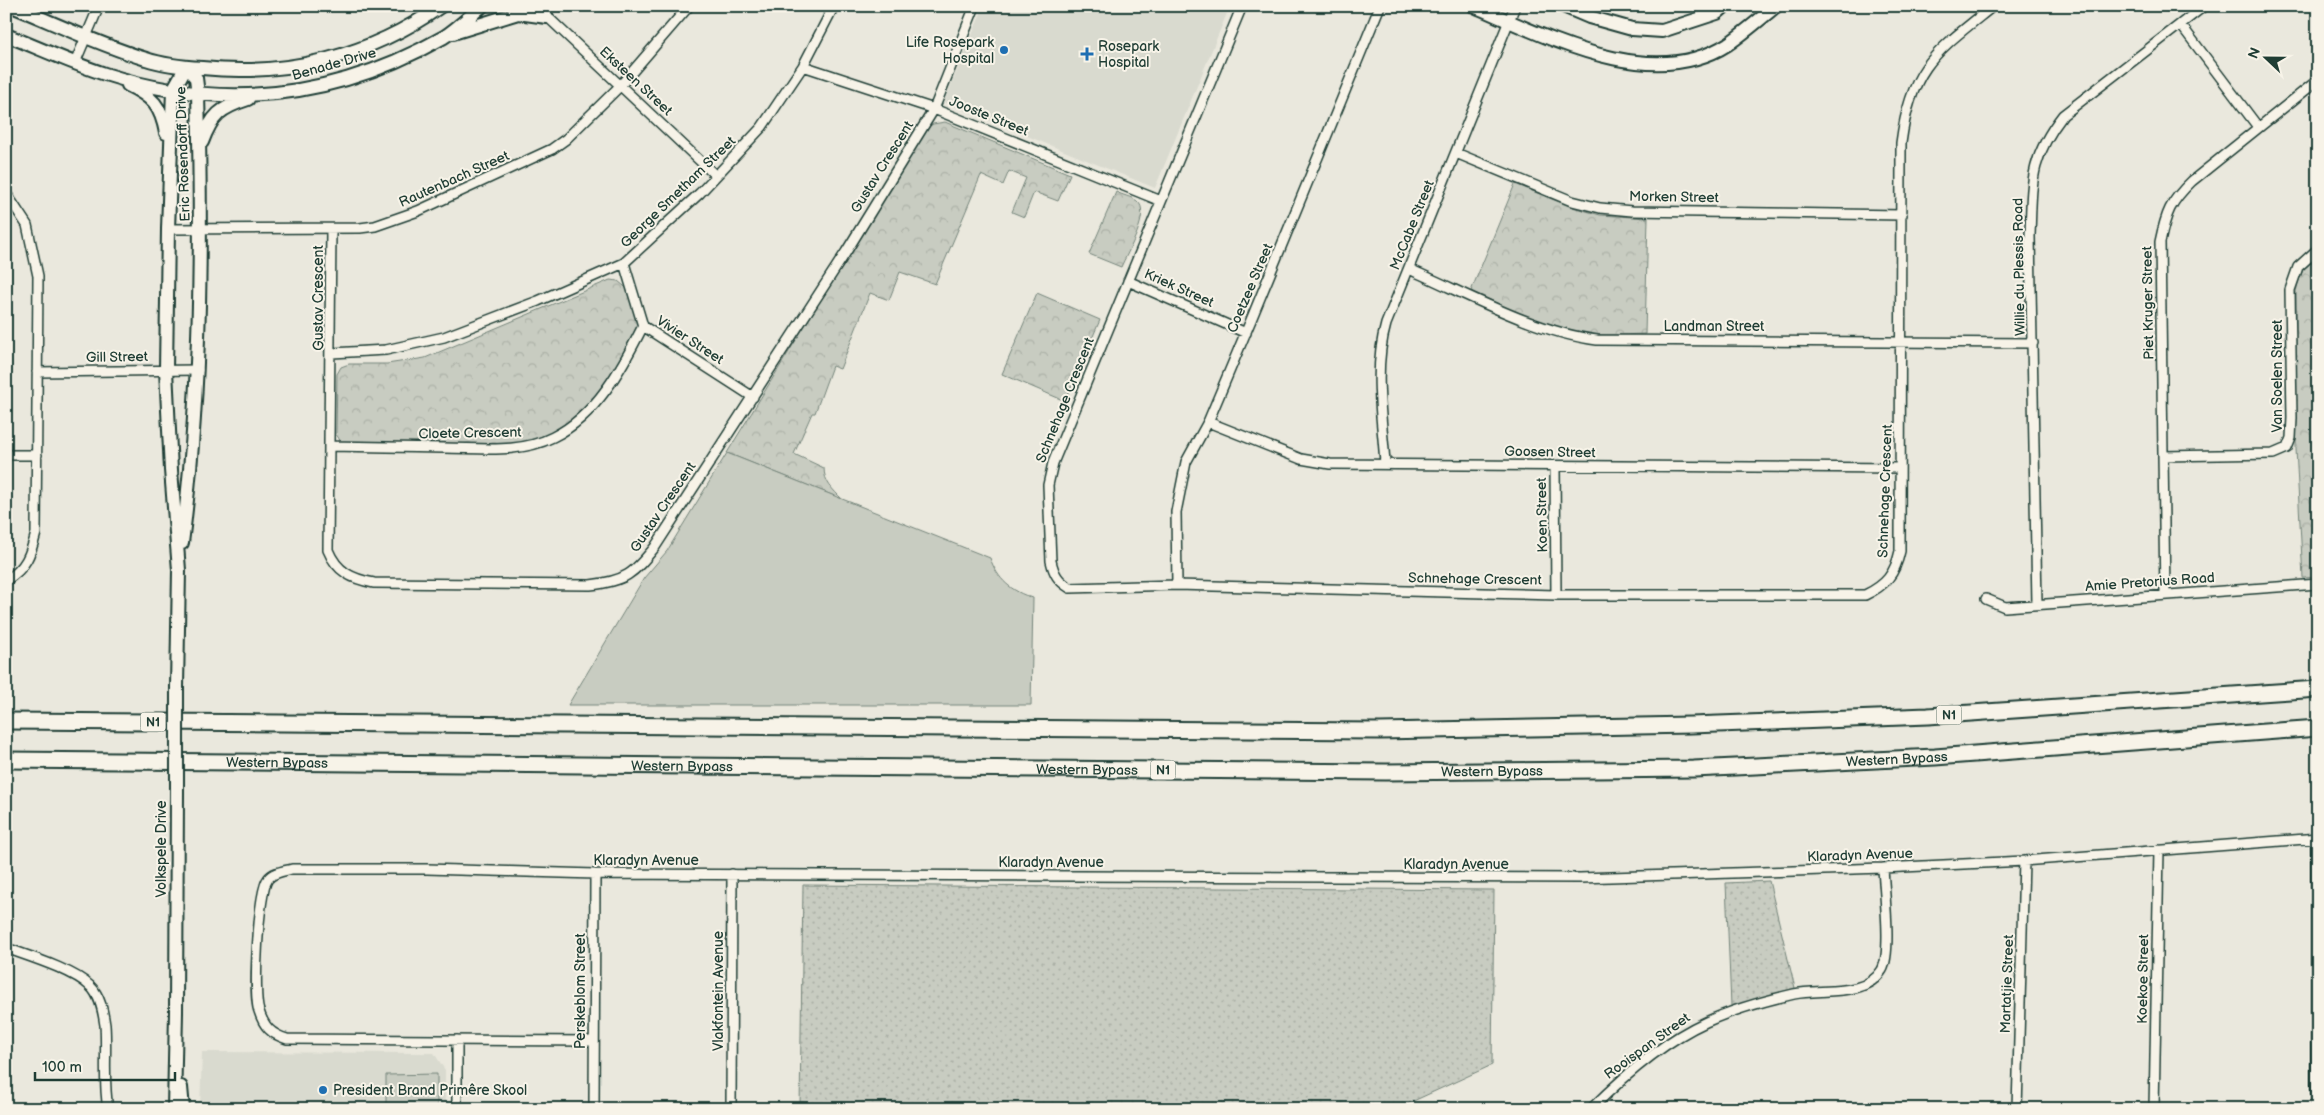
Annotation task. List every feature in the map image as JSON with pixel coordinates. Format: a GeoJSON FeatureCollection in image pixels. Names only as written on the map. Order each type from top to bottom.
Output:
{"type":"FeatureCollection","features":[{"type":"Feature","properties":{"kind":"highway","name":"N1"},"geometry":{"type":"LineString","coordinates":[[6,721],[1380,731],[1681,726],[1928,716],[2318,689]]}},
{"type":"Feature","properties":{"kind":"highway","name":"Western Bypass"},"geometry":{"type":"LineString","coordinates":[[6,760],[1386,772],[1694,769],[1935,757],[2318,728]]}},
{"type":"Feature","properties":{"kind":"street","name":"Benade Drive"},"geometry":{"type":"LineString","coordinates":[[12,6],[86,37],[148,60],[186,67],[229,71],[276,70],[332,60],[392,36],[441,6]]}},
{"type":"Feature","properties":{"kind":"street"},"geometry":{"type":"LineString","coordinates":[[75,63],[99,6]]}},
{"type":"Feature","properties":{"kind":"street","name":"Benade Drive"},"geometry":{"type":"LineString","coordinates":[[6,35],[106,74],[198,94],[257,95],[315,88],[377,69],[444,36],[482,6]]}},
{"type":"Feature","properties":{"kind":"street","name":"Eksteen Street"},"geometry":{"type":"LineString","coordinates":[[536,6],[716,176]]}},
{"type":"Feature","properties":{"kind":"street","name":"Rautenbach Street"},"geometry":{"type":"LineString","coordinates":[[168,230],[331,230],[375,226],[395,220],[534,158],[566,139],[620,86],[689,6]]}},
{"type":"Feature","properties":{"kind":"street","name":"George Smetham Street"},"geometry":{"type":"LineString","coordinates":[[332,353],[386,350],[412,346],[444,337],[538,301],[624,263],[716,176],[762,127],[803,66],[834,6]]}},
{"type":"Feature","properties":{"kind":"street","name":"Gustav Crescent"},"geometry":{"type":"LineString","coordinates":[[331,230],[332,353],[328,550],[333,563],[356,580],[374,583],[606,583],[636,571],[655,547],[753,397],[934,109],[976,6]]}},
{"type":"Feature","properties":{"kind":"street","name":"Schnehage Crescent"},"geometry":{"type":"LineString","coordinates":[[1242,6],[1053,463],[1048,485],[1051,561],[1058,579],[1070,588],[1177,585],[1556,595],[1864,595],[1887,582],[1896,568],[1900,550],[1901,142],[1905,112],[1912,89],[1928,62],[1993,6]]}},
{"type":"Feature","properties":{"kind":"street","name":"Coetzee Street"},"geometry":{"type":"LineString","coordinates":[[1177,585],[1176,512],[1186,462],[1208,422],[1246,333],[1380,6]]}},
{"type":"Feature","properties":{"kind":"street"},"geometry":{"type":"LineString","coordinates":[[1474,6],[1584,51],[1631,63],[1654,64],[1703,55],[1727,45],[1776,6]]}},
{"type":"Feature","properties":{"kind":"street","name":"McCabe Street"},"geometry":{"type":"LineString","coordinates":[[1385,463],[1379,368],[1380,346],[1386,324],[1515,6]]}},
{"type":"Feature","properties":{"kind":"street"},"geometry":{"type":"LineString","coordinates":[[1563,6],[1589,18],[1632,29],[1662,31],[1716,13],[1725,6]]}},
{"type":"Feature","properties":{"kind":"street","name":"Willie du Plessis Road"},"geometry":{"type":"LineString","coordinates":[[2037,604],[2030,236],[2032,177],[2038,155],[2047,135],[2063,115],[2204,6]]}},
{"type":"Feature","properties":{"kind":"street"},"geometry":{"type":"LineString","coordinates":[[444,36],[518,13],[547,16]]}},
{"type":"Feature","properties":{"kind":"street"},"geometry":{"type":"LineString","coordinates":[[2181,25],[2258,127]]}},
{"type":"Feature","properties":{"kind":"street","name":"Jooste Street"},"geometry":{"type":"LineString","coordinates":[[803,66],[934,109],[1161,201]]}},
{"type":"Feature","properties":{"kind":"street","name":"Eric Rosendorff Drive"},"geometry":{"type":"LineString","coordinates":[[177,687],[179,570],[191,470],[198,370],[201,231],[198,94],[196,78],[186,67],[173,90],[169,153],[166,370],[170,470],[179,570]]}},
{"type":"Feature","properties":{"kind":"street"},"geometry":{"type":"LineString","coordinates":[[106,74],[140,91],[160,108],[169,153]]}},
{"type":"Feature","properties":{"kind":"street","name":"Piet Kruger Street"},"geometry":{"type":"LineString","coordinates":[[2165,595],[2160,242],[2165,219],[2175,197],[2258,127],[2318,80]]}},
{"type":"Feature","properties":{"kind":"street"},"geometry":{"type":"LineString","coordinates":[[199,148],[210,121],[223,109],[257,95]]}},
{"type":"Feature","properties":{"kind":"street","name":"Morken Street"},"geometry":{"type":"LineString","coordinates":[[1456,153],[1572,201],[1600,208],[1632,211],[1902,215]]}},
{"type":"Feature","properties":{"kind":"street"},"geometry":{"type":"LineString","coordinates":[[6,194],[27,225],[38,276],[36,533],[32,552],[25,565],[6,580]]}},
{"type":"Feature","properties":{"kind":"street","name":"Van Soelen Street"},"geometry":{"type":"LineString","coordinates":[[2164,456],[2273,454],[2287,448],[2291,438],[2292,418],[2290,290],[2298,267],[2318,249]]}},
{"type":"Feature","properties":{"kind":"street","name":"Vivier Street"},"geometry":{"type":"LineString","coordinates":[[624,263],[643,326],[753,397]]}},
{"type":"Feature","properties":{"kind":"street","name":"Landman Street"},"geometry":{"type":"LineString","coordinates":[[1409,269],[1545,328],[1570,336],[1597,340],[2033,342]]}},
{"type":"Feature","properties":{"kind":"street","name":"Kriek Street"},"geometry":{"type":"LineString","coordinates":[[1128,281],[1246,333]]}},
{"type":"Feature","properties":{"kind":"street","name":"Cloete Crescent"},"geometry":{"type":"LineString","coordinates":[[330,446],[502,448],[540,443],[568,428],[587,413],[607,388],[643,326]]}},
{"type":"Feature","properties":{"kind":"street","name":"Gill Street"},"geometry":{"type":"LineString","coordinates":[[37,372],[198,370]]}},
{"type":"Feature","properties":{"kind":"street","name":"Goosen Street"},"geometry":{"type":"LineString","coordinates":[[1208,422],[1300,459],[1330,464],[1900,468]]}},
{"type":"Feature","properties":{"kind":"street"},"geometry":{"type":"LineString","coordinates":[[6,455],[37,455]]}},
{"type":"Feature","properties":{"kind":"street","name":"Koen Street"},"geometry":{"type":"LineString","coordinates":[[1555,466],[1556,595]]}},
{"type":"Feature","properties":{"kind":"street"},"geometry":{"type":"LineString","coordinates":[[170,470],[191,470]]}},
{"type":"Feature","properties":{"kind":"street","name":"Amie Pretorius Road"},"geometry":{"type":"LineString","coordinates":[[1986,599],[2005,607],[2318,584]]}},
{"type":"Feature","properties":{"kind":"street","name":"Volkspele Drive"},"geometry":{"type":"LineString","coordinates":[[174,1109],[177,687]]}},
{"type":"Feature","properties":{"kind":"street"},"geometry":{"type":"LineString","coordinates":[[2316,1109],[2317,838]]}},
{"type":"Feature","properties":{"kind":"street","name":"Klaradyn Avenue"},"geometry":{"type":"LineString","coordinates":[[594,1041],[287,1039],[267,1030],[257,1008],[259,908],[268,879],[276,873],[292,869],[427,869],[595,874],[1580,878],[1883,868],[2024,861],[2317,838]]}},
{"type":"Feature","properties":{"kind":"street","name":"Koekoe Street"},"geometry":{"type":"LineString","coordinates":[[2154,1109],[2159,850]]}},
{"type":"Feature","properties":{"kind":"street","name":"Martatjie Street"},"geometry":{"type":"LineString","coordinates":[[2017,1109],[2024,861]]}},
{"type":"Feature","properties":{"kind":"street","name":"Rooispan Street"},"geometry":{"type":"LineString","coordinates":[[1591,1109],[1609,1091],[1666,1046],[1704,1022],[1731,1011],[1796,994],[1862,987],[1874,980],[1882,970],[1887,954],[1883,868]]}},
{"type":"Feature","properties":{"kind":"street","name":"Perskeblom Street"},"geometry":{"type":"LineString","coordinates":[[594,1109],[595,874]]}},
{"type":"Feature","properties":{"kind":"street","name":"Vlakfontein Avenue"},"geometry":{"type":"LineString","coordinates":[[731,1109],[732,874]]}},
{"type":"Feature","properties":{"kind":"street"},"geometry":{"type":"LineString","coordinates":[[6,948],[71,974],[90,985],[101,1005],[104,1025],[108,1109]]}},
{"type":"Feature","properties":{"kind":"street","name":"Volkspele Drive"},"geometry":{"type":"LineString","coordinates":[[176,1012],[183,1109]]}},
{"type":"Feature","properties":{"kind":"street"},"geometry":{"type":"LineString","coordinates":[[457,1040],[457,1109]]}},
{"type":"Feature","properties":{"kind":"shaded area","name":"Rosepark Hospital"},"geometry":{"type":"Polygon","coordinates":[[[984,6],[1230,6],[1155,188],[944,102],[984,6]]]}},
{"type":"Feature","properties":{"kind":"shaded area","name":"President Brand Primêre Skool"},"geometry":{"type":"Polygon","coordinates":[[[202,1052],[434,1053],[445,1070],[445,1109],[200,1109],[202,1052]]]}},
{"type":"Feature","properties":{"kind":"green space"},"geometry":{"type":"Polygon","coordinates":[[[945,122],[1070,174],[1058,201],[1034,192],[1024,217],[1012,212],[1026,178],[1009,171],[1003,185],[981,175],[935,284],[900,272],[889,300],[870,293],[840,369],[832,366],[815,413],[812,413],[794,454],[824,468],[827,482],[842,499],[727,453],[925,129],[933,124],[945,122]]]}},
{"type":"Feature","properties":{"kind":"green space"},"geometry":{"type":"Polygon","coordinates":[[[1515,184],[1569,206],[1600,215],[1648,218],[1645,334],[1590,334],[1559,329],[1533,320],[1471,291],[1515,184]]]}},
{"type":"Feature","properties":{"kind":"green space"},"geometry":{"type":"Polygon","coordinates":[[[1116,192],[1137,201],[1141,206],[1142,214],[1137,233],[1121,267],[1089,254],[1116,192]]]}},
{"type":"Feature","properties":{"kind":"green space"},"geometry":{"type":"Polygon","coordinates":[[[2318,255],[2318,577],[2303,578],[2296,449],[2296,289],[2303,269],[2318,255]]]}},
{"type":"Feature","properties":{"kind":"green space"},"geometry":{"type":"Polygon","coordinates":[[[610,280],[618,281],[630,291],[637,314],[638,328],[604,388],[585,412],[545,440],[515,446],[351,446],[341,442],[336,434],[337,374],[341,367],[349,364],[387,364],[425,358],[610,280]]]}},
{"type":"Feature","properties":{"kind":"green space"},"geometry":{"type":"Polygon","coordinates":[[[1037,293],[1100,320],[1065,401],[1002,374],[1037,293]]]}},
{"type":"Feature","properties":{"kind":"green space"},"geometry":{"type":"Polygon","coordinates":[[[727,453],[990,558],[997,573],[1006,584],[1018,592],[1033,598],[1031,705],[568,705],[644,578],[667,551],[727,453]]]}},
{"type":"Feature","properties":{"kind":"green space"},"geometry":{"type":"Polygon","coordinates":[[[1769,881],[1795,988],[1731,1006],[1726,883],[1769,881]]]}},
{"type":"Feature","properties":{"kind":"green space"},"geometry":{"type":"Polygon","coordinates":[[[803,885],[1494,890],[1492,1065],[1396,1109],[800,1109],[803,885]]]}},
{"type":"Feature","properties":{"kind":"green space"},"geometry":{"type":"Polygon","coordinates":[[[437,1074],[437,1109],[386,1109],[386,1075],[437,1074]]]}},
{"type":"Feature","properties":{"kind":"place","name":"Life Rosepark Hospital"},"geometry":{"type":"Point","coordinates":[1004,50]}},
{"type":"Feature","properties":{"kind":"place","name":"Rosepark Hospital"},"geometry":{"type":"Point","coordinates":[1087,54]}},
{"type":"Feature","properties":{"kind":"place","name":"President Brand Primêre Skool"},"geometry":{"type":"Point","coordinates":[323,1090]}}]}
